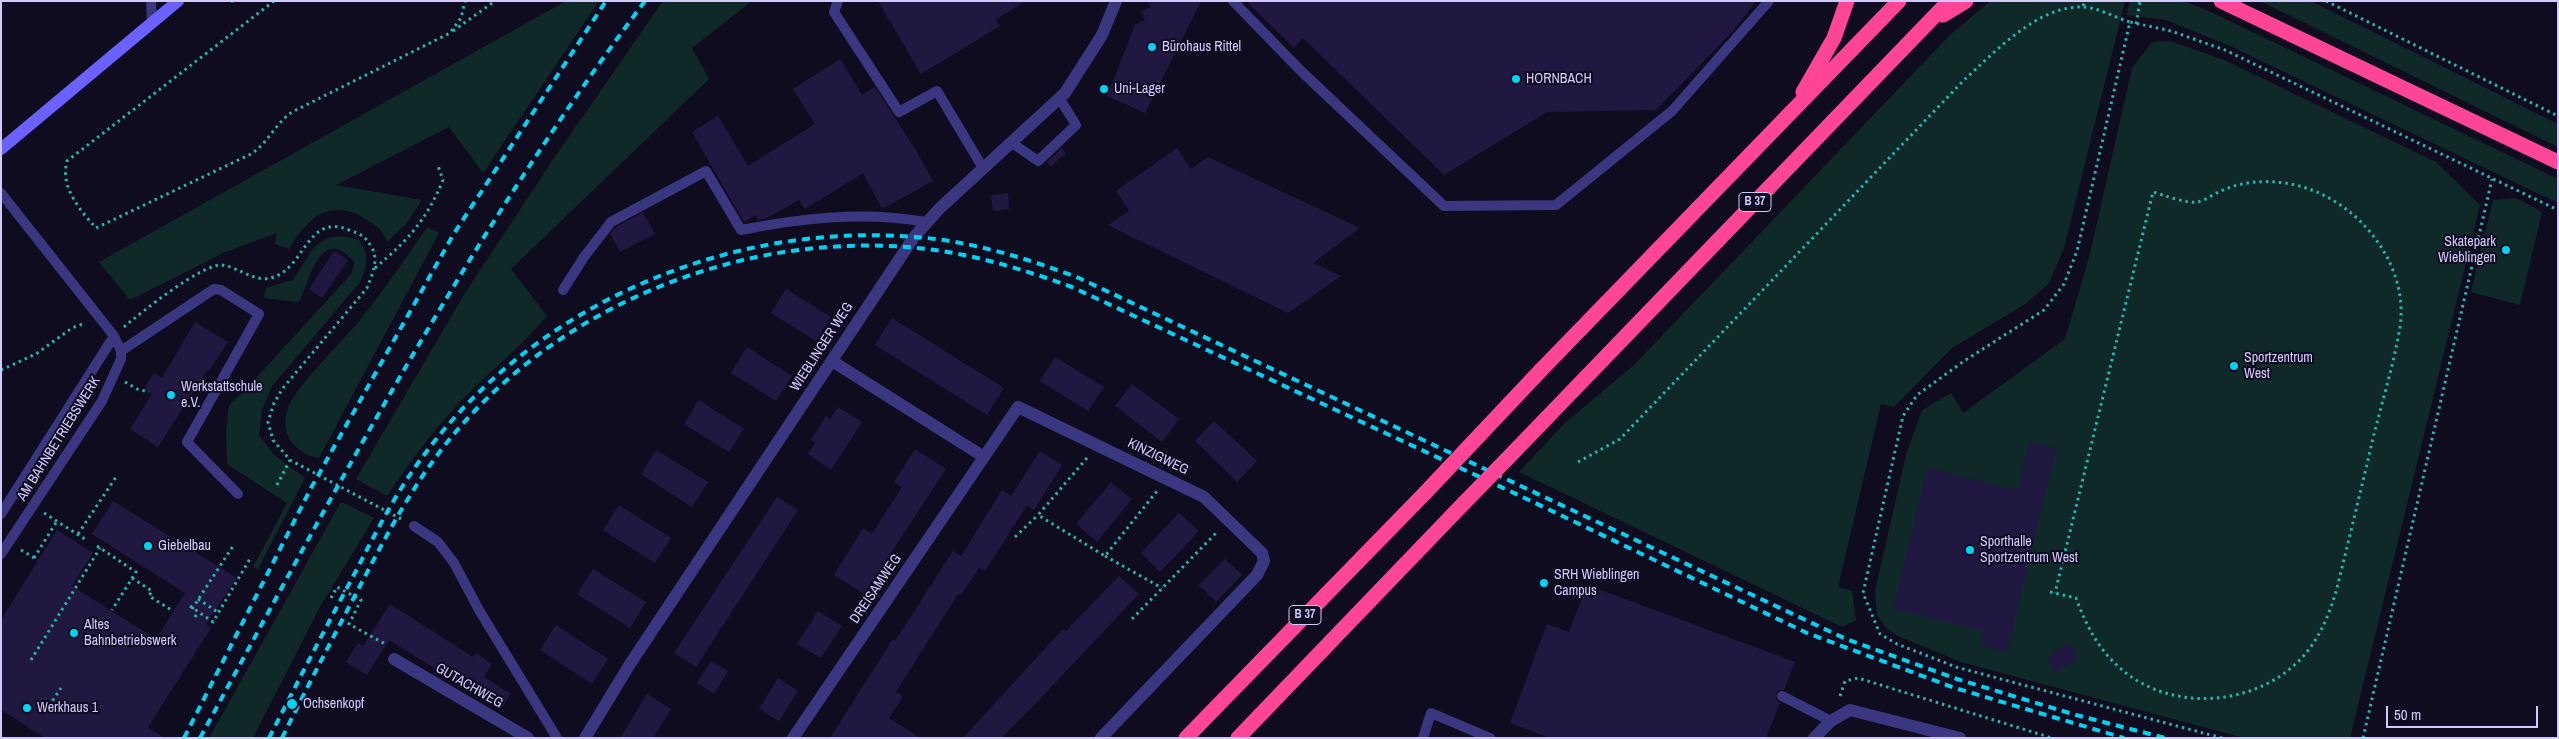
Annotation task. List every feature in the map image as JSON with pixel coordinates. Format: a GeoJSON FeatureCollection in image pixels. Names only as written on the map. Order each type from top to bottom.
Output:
{"type":"FeatureCollection","features":[{"type":"Feature","properties":{"kind":"highway","name":"B 37"},"geometry":{"type":"LineString","coordinates":[[1794,109],[1834,38],[1847,1]]}},
{"type":"Feature","properties":{"kind":"highway","name":"B 37"},"geometry":{"type":"LineString","coordinates":[[1186,738],[1899,1]]}},
{"type":"Feature","properties":{"kind":"highway","name":"B 37"},"geometry":{"type":"LineString","coordinates":[[1238,738],[1949,1]]}},
{"type":"Feature","properties":{"kind":"highway"},"geometry":{"type":"LineString","coordinates":[[1928,23],[1966,1]]}},
{"type":"Feature","properties":{"kind":"highway"},"geometry":{"type":"LineString","coordinates":[[2221,1],[2558,162]]}},
{"type":"Feature","properties":{"kind":"street"},"geometry":{"type":"LineString","coordinates":[[1,149],[178,1]]}},
{"type":"Feature","properties":{"kind":"street","name":"WIEBLINGER WEG"},"geometry":{"type":"LineString","coordinates":[[585,738],[635,656],[926,222],[1060,98],[1089,58],[1116,1]]}},
{"type":"Feature","properties":{"kind":"street"},"geometry":{"type":"LineString","coordinates":[[832,361],[984,457]]}},
{"type":"Feature","properties":{"kind":"street","name":"KINZIGWEG"},"geometry":{"type":"LineString","coordinates":[[984,457],[1018,406],[1204,497],[1262,553],[1264,561],[1262,568],[1101,738]]}},
{"type":"Feature","properties":{"kind":"street","name":"DREISAMWEG"},"geometry":{"type":"LineString","coordinates":[[794,738],[984,457]]}},
{"type":"Feature","properties":{"kind":"street","name":"GUTACHWEG"},"geometry":{"type":"LineString","coordinates":[[394,659],[528,738]]}},
{"type":"Feature","properties":{"kind":"street"},"geometry":{"type":"LineString","coordinates":[[1814,738],[1831,721],[1850,710],[1960,738]]}},
{"type":"Feature","properties":{"kind":"lane"},"geometry":{"type":"LineString","coordinates":[[151,1],[152,23]]}},
{"type":"Feature","properties":{"kind":"lane"},"geometry":{"type":"LineString","coordinates":[[838,1],[834,12],[899,112],[938,91],[984,168]]}},
{"type":"Feature","properties":{"kind":"lane"},"geometry":{"type":"LineString","coordinates":[[1233,1],[1301,71],[1444,206],[1556,205],[1672,111],[1769,1]]}},
{"type":"Feature","properties":{"kind":"lane"},"geometry":{"type":"LineString","coordinates":[[1012,143],[1038,162],[1076,125],[1060,98]]}},
{"type":"Feature","properties":{"kind":"lane"},"geometry":{"type":"LineString","coordinates":[[564,290],[584,257],[611,222],[706,171],[741,230],[794,220],[858,216],[926,222]]}},
{"type":"Feature","properties":{"kind":"lane"},"geometry":{"type":"LineString","coordinates":[[1,193],[114,336],[121,351],[214,289],[221,290],[259,314],[187,442],[238,494]]}},
{"type":"Feature","properties":{"kind":"lane"},"geometry":{"type":"LineString","coordinates":[[1,514],[114,336]]}},
{"type":"Feature","properties":{"kind":"lane","name":"AM BAHNBETRIEBSWERK"},"geometry":{"type":"LineString","coordinates":[[1,554],[102,401],[121,359],[121,351]]}},
{"type":"Feature","properties":{"kind":"lane"},"geometry":{"type":"LineString","coordinates":[[414,526],[438,542],[454,563],[479,610],[557,738]]}},
{"type":"Feature","properties":{"kind":"lane"},"geometry":{"type":"LineString","coordinates":[[1782,696],[1831,721]]}},
{"type":"Feature","properties":{"kind":"lane"},"geometry":{"type":"LineString","coordinates":[[1423,738],[1431,714],[1490,738]]}},
{"type":"Feature","properties":{"kind":"path"},"geometry":{"type":"LineString","coordinates":[[274,1],[68,161],[64,172],[65,183],[96,228],[251,154],[262,147],[281,120],[292,112],[450,33],[495,1]]}},
{"type":"Feature","properties":{"kind":"path"},"geometry":{"type":"LineString","coordinates":[[450,33],[461,18],[465,1]]}},
{"type":"Feature","properties":{"kind":"path"},"geometry":{"type":"LineString","coordinates":[[2083,6],[2085,1]]}},
{"type":"Feature","properties":{"kind":"path"},"geometry":{"type":"LineString","coordinates":[[2136,24],[2140,1]]}},
{"type":"Feature","properties":{"kind":"path"},"geometry":{"type":"LineString","coordinates":[[2326,1],[2558,116]]}},
{"type":"Feature","properties":{"kind":"path"},"geometry":{"type":"LineString","coordinates":[[1578,462],[1620,439],[1964,80],[2016,32],[2057,10],[2083,6],[2136,24],[2171,31],[2225,50],[2558,210]]}},
{"type":"Feature","properties":{"kind":"path"},"geometry":{"type":"LineString","coordinates":[[2130,22],[2077,251],[2064,284],[2044,310],[1964,361],[1917,394],[1903,416],[1863,593],[1880,634],[1898,644],[1956,667],[2222,738]]}},
{"type":"Feature","properties":{"kind":"path"},"geometry":{"type":"LineString","coordinates":[[374,269],[418,227],[435,200],[443,180],[438,166]]}},
{"type":"Feature","properties":{"kind":"path"},"geometry":{"type":"LineString","coordinates":[[2363,738],[2492,179]]}},
{"type":"Feature","properties":{"kind":"path"},"geometry":{"type":"LineString","coordinates":[[2050,592],[2076,598],[2088,628],[2104,652],[2121,669],[2160,691],[2187,698],[2223,697],[2263,686],[2285,672],[2306,653],[2324,628],[2336,592],[2400,326],[2396,278],[2381,248],[2353,214],[2331,200],[2306,188],[2272,182],[2244,183],[2222,190],[2196,203],[2153,192],[2055,593]]}},
{"type":"Feature","properties":{"kind":"path"},"geometry":{"type":"LineString","coordinates":[[297,261],[303,247],[313,235],[328,227],[343,227],[365,236],[374,252],[374,269],[367,288],[283,388],[274,403],[268,422],[273,440],[290,460],[414,526]]}},
{"type":"Feature","properties":{"kind":"path"},"geometry":{"type":"LineString","coordinates":[[1,370],[36,354],[72,328]]}},
{"type":"Feature","properties":{"kind":"path"},"geometry":{"type":"LineString","coordinates":[[136,389],[149,392]]}},
{"type":"Feature","properties":{"kind":"path"},"geometry":{"type":"LineString","coordinates":[[1015,537],[1038,515],[1098,445]]}},
{"type":"Feature","properties":{"kind":"path"},"geometry":{"type":"LineString","coordinates":[[277,485],[290,460]]}},
{"type":"Feature","properties":{"kind":"path"},"geometry":{"type":"LineString","coordinates":[[78,534],[116,477]]}},
{"type":"Feature","properties":{"kind":"path"},"geometry":{"type":"LineString","coordinates":[[1105,556],[1166,478]]}},
{"type":"Feature","properties":{"kind":"path"},"geometry":{"type":"LineString","coordinates":[[1038,515],[1162,588]]}},
{"type":"Feature","properties":{"kind":"path"},"geometry":{"type":"LineString","coordinates":[[49,516],[88,540]]}},
{"type":"Feature","properties":{"kind":"path"},"geometry":{"type":"LineString","coordinates":[[1132,619],[1229,520]]}},
{"type":"Feature","properties":{"kind":"path"},"geometry":{"type":"LineString","coordinates":[[24,552],[36,559],[58,521]]}},
{"type":"Feature","properties":{"kind":"path"},"geometry":{"type":"LineString","coordinates":[[233,546],[191,607],[213,622],[251,557]]}},
{"type":"Feature","properties":{"kind":"path"},"geometry":{"type":"LineString","coordinates":[[30,660],[98,547],[136,572],[112,610]]}},
{"type":"Feature","properties":{"kind":"path"},"geometry":{"type":"LineString","coordinates":[[132,578],[152,591],[149,596],[173,612]]}},
{"type":"Feature","properties":{"kind":"path"},"geometry":{"type":"LineString","coordinates":[[331,598],[337,587],[361,600],[349,624],[393,648],[394,659]]}},
{"type":"Feature","properties":{"kind":"path"},"geometry":{"type":"LineString","coordinates":[[188,613],[197,599],[219,613]]}},
{"type":"Feature","properties":{"kind":"path"},"geometry":{"type":"LineString","coordinates":[[194,617],[198,612]]}},
{"type":"Feature","properties":{"kind":"path"},"geometry":{"type":"LineString","coordinates":[[1831,721],[1845,681],[1858,678],[2051,738]]}},
{"type":"Feature","properties":{"kind":"path"},"geometry":{"type":"LineString","coordinates":[[49,706],[61,688]]}},
{"type":"Feature","properties":{"kind":"green space"},"geometry":{"type":"Polygon","coordinates":[[[566,1],[599,1],[483,173],[449,127],[336,185],[422,200],[406,224],[387,242],[378,228],[364,218],[351,212],[329,211],[311,221],[289,249],[275,244],[277,233],[223,253],[130,300],[99,262],[566,1]]]}},
{"type":"Feature","properties":{"kind":"green space"},"geometry":{"type":"Polygon","coordinates":[[[663,1],[752,1],[692,48],[709,79],[511,269],[547,316],[443,421],[387,496],[356,479],[465,293],[554,158],[663,1]]]}},
{"type":"Feature","properties":{"kind":"green space"},"geometry":{"type":"Polygon","coordinates":[[[1990,1],[2125,1],[2064,248],[2049,283],[2027,303],[1952,348],[1894,407],[1881,404],[1838,587],[1852,591],[1856,620],[1842,627],[1519,472],[1565,423],[1634,365],[1950,35],[1990,1]]]}},
{"type":"Feature","properties":{"kind":"green space"},"geometry":{"type":"Polygon","coordinates":[[[2130,1],[2184,1],[2213,13],[2558,179],[2558,203],[2230,46],[2166,20],[2126,15],[2130,1]]]}},
{"type":"Feature","properties":{"kind":"green space"},"geometry":{"type":"Polygon","coordinates":[[[2260,1],[2311,1],[2558,124],[2558,147],[2260,1]]]}},
{"type":"Feature","properties":{"kind":"green space","name":"Sportzentrum West"},"geometry":{"type":"Polygon","coordinates":[[[2170,41],[2224,60],[2436,162],[2480,205],[2350,738],[2244,738],[1961,662],[1898,636],[1886,628],[1877,615],[1875,591],[1906,455],[1922,410],[1951,393],[1963,413],[2065,339],[2089,258],[2132,68],[2152,42],[2170,41]]]}},
{"type":"Feature","properties":{"kind":"green space"},"geometry":{"type":"Polygon","coordinates":[[[2516,198],[2542,212],[2520,305],[2471,292],[2493,200],[2516,198]]]}},
{"type":"Feature","properties":{"kind":"green space"},"geometry":{"type":"Polygon","coordinates":[[[427,227],[439,233],[319,458],[302,452],[296,447],[287,433],[286,417],[292,399],[369,309],[427,227]]]}},
{"type":"Feature","properties":{"kind":"green space"},"geometry":{"type":"Polygon","coordinates":[[[343,236],[359,240],[365,251],[366,264],[361,281],[272,386],[262,410],[259,435],[274,455],[305,478],[258,569],[253,567],[287,503],[227,464],[226,431],[229,405],[247,388],[352,273],[354,262],[342,251],[333,249],[325,252],[318,259],[312,270],[299,302],[264,298],[266,288],[293,280],[314,247],[327,238],[343,236]]]}},
{"type":"Feature","properties":{"kind":"green space"},"geometry":{"type":"Polygon","coordinates":[[[341,502],[374,518],[321,605],[253,738],[209,738],[341,502]]]}},
{"type":"Feature","properties":{"kind":"building"},"geometry":{"type":"Polygon","coordinates":[[[878,1],[1026,1],[996,19],[1000,26],[921,74],[878,1]]]}},
{"type":"Feature","properties":{"kind":"building","name":"Bürohaus Rittel"},"geometry":{"type":"Polygon","coordinates":[[[1148,1],[1201,1],[1145,113],[1107,96],[1135,25],[1145,20],[1141,11],[1151,7],[1148,1]]]}},
{"type":"Feature","properties":{"kind":"building","name":"HORNBACH"},"geometry":{"type":"Polygon","coordinates":[[[1246,1],[1756,1],[1734,30],[1656,110],[1547,112],[1444,175],[1303,38],[1294,48],[1246,1]]]}},
{"type":"Feature","properties":{"kind":"building"},"geometry":{"type":"Polygon","coordinates":[[[840,59],[862,95],[875,87],[917,152],[933,181],[882,209],[863,173],[805,209],[799,200],[767,218],[758,220],[755,215],[744,222],[692,132],[718,116],[748,166],[815,124],[793,89],[840,59]]]}},
{"type":"Feature","properties":{"kind":"building"},"geometry":{"type":"Polygon","coordinates":[[[1062,148],[1066,153],[1051,166],[1047,162],[1062,148]]]}},
{"type":"Feature","properties":{"kind":"building"},"geometry":{"type":"Polygon","coordinates":[[[1177,148],[1191,169],[1208,157],[1360,228],[1313,263],[1341,276],[1288,313],[1108,225],[1129,211],[1116,191],[1177,148]]]}},
{"type":"Feature","properties":{"kind":"building"},"geometry":{"type":"Polygon","coordinates":[[[1008,193],[1009,209],[993,211],[991,195],[1008,193]]]}},
{"type":"Feature","properties":{"kind":"building"},"geometry":{"type":"Polygon","coordinates":[[[643,212],[655,234],[620,252],[610,234],[616,227],[643,212]]]}},
{"type":"Feature","properties":{"kind":"building"},"geometry":{"type":"Polygon","coordinates":[[[334,251],[348,260],[322,298],[309,289],[334,251]]]}},
{"type":"Feature","properties":{"kind":"building"},"geometry":{"type":"Polygon","coordinates":[[[786,289],[831,317],[816,341],[771,313],[786,289]]]}},
{"type":"Feature","properties":{"kind":"building"},"geometry":{"type":"Polygon","coordinates":[[[892,318],[1004,388],[987,415],[875,345],[892,318]]]}},
{"type":"Feature","properties":{"kind":"building"},"geometry":{"type":"Polygon","coordinates":[[[195,322],[228,342],[209,371],[207,370],[158,447],[130,429],[152,394],[144,389],[154,373],[162,378],[195,322]]]}},
{"type":"Feature","properties":{"kind":"building"},"geometry":{"type":"Polygon","coordinates":[[[747,347],[792,376],[776,401],[731,373],[747,347]]]}},
{"type":"Feature","properties":{"kind":"building"},"geometry":{"type":"Polygon","coordinates":[[[1055,357],[1104,387],[1088,411],[1040,381],[1055,357]]]}},
{"type":"Feature","properties":{"kind":"building"},"geometry":{"type":"Polygon","coordinates":[[[1132,384],[1179,419],[1162,442],[1115,406],[1132,384]]]}},
{"type":"Feature","properties":{"kind":"building"},"geometry":{"type":"Polygon","coordinates":[[[699,400],[744,429],[729,452],[684,424],[699,400]]]}},
{"type":"Feature","properties":{"kind":"building"},"geometry":{"type":"Polygon","coordinates":[[[838,407],[862,422],[831,470],[808,454],[815,443],[811,440],[826,416],[830,419],[838,407]]]}},
{"type":"Feature","properties":{"kind":"building"},"geometry":{"type":"Polygon","coordinates":[[[1214,421],[1257,461],[1237,482],[1195,441],[1214,421]]]}},
{"type":"Feature","properties":{"kind":"building","name":"Sporthalle Sportzentrum West"},"geometry":{"type":"Polygon","coordinates":[[[2029,442],[2056,448],[2007,652],[1980,645],[1984,631],[1893,609],[1927,468],[2018,490],[2029,442]]]}},
{"type":"Feature","properties":{"kind":"building"},"geometry":{"type":"Polygon","coordinates":[[[915,449],[946,469],[864,594],[834,575],[863,528],[872,534],[902,487],[894,482],[915,449]]]}},
{"type":"Feature","properties":{"kind":"building"},"geometry":{"type":"Polygon","coordinates":[[[656,450],[708,482],[692,507],[641,474],[656,450]]]}},
{"type":"Feature","properties":{"kind":"building"},"geometry":{"type":"Polygon","coordinates":[[[1040,451],[1062,465],[1034,510],[1027,505],[985,571],[979,568],[961,595],[958,594],[896,692],[903,696],[889,718],[920,738],[830,738],[893,639],[895,641],[953,551],[961,556],[1002,490],[1011,496],[1040,451]]]}},
{"type":"Feature","properties":{"kind":"building"},"geometry":{"type":"Polygon","coordinates":[[[1111,482],[1132,499],[1097,542],[1076,524],[1111,482]]]}},
{"type":"Feature","properties":{"kind":"building"},"geometry":{"type":"Polygon","coordinates":[[[777,497],[798,510],[696,667],[674,653],[777,497]]]}},
{"type":"Feature","properties":{"kind":"building","name":"Altes Bahnbetriebswerk"},"geometry":{"type":"Polygon","coordinates":[[[113,501],[237,578],[206,624],[211,628],[148,727],[164,738],[45,738],[1,710],[1,620],[57,530],[93,553],[72,586],[156,639],[185,593],[92,534],[113,501]]]}},
{"type":"Feature","properties":{"kind":"building"},"geometry":{"type":"Polygon","coordinates":[[[619,505],[671,538],[655,563],[603,530],[619,505]]]}},
{"type":"Feature","properties":{"kind":"building"},"geometry":{"type":"Polygon","coordinates":[[[1179,513],[1199,531],[1160,572],[1141,553],[1179,513]]]}},
{"type":"Feature","properties":{"kind":"building"},"geometry":{"type":"Polygon","coordinates":[[[1225,559],[1242,575],[1216,602],[1199,585],[1225,559]]]}},
{"type":"Feature","properties":{"kind":"building"},"geometry":{"type":"Polygon","coordinates":[[[593,569],[646,602],[630,628],[577,594],[593,569]]]}},
{"type":"Feature","properties":{"kind":"building"},"geometry":{"type":"Polygon","coordinates":[[[1119,576],[1139,594],[1035,704],[1001,738],[963,738],[1063,629],[1066,631],[1119,576]]]}},
{"type":"Feature","properties":{"kind":"building"},"geometry":{"type":"Polygon","coordinates":[[[1587,585],[1795,662],[1784,690],[1779,690],[1776,693],[1776,699],[1780,703],[1766,738],[1550,738],[1510,723],[1547,624],[1569,632],[1587,585]]]}},
{"type":"Feature","properties":{"kind":"building"},"geometry":{"type":"Polygon","coordinates":[[[390,604],[473,657],[476,653],[492,664],[484,677],[511,694],[501,709],[389,640],[367,675],[346,662],[358,643],[363,646],[390,604]]]}},
{"type":"Feature","properties":{"kind":"building"},"geometry":{"type":"Polygon","coordinates":[[[818,611],[842,626],[821,658],[797,644],[818,611]]]}},
{"type":"Feature","properties":{"kind":"building"},"geometry":{"type":"Polygon","coordinates":[[[556,625],[608,659],[592,684],[540,650],[556,625]]]}},
{"type":"Feature","properties":{"kind":"building"},"geometry":{"type":"Polygon","coordinates":[[[2069,642],[2079,657],[2056,673],[2046,658],[2069,642]]]}},
{"type":"Feature","properties":{"kind":"building"},"geometry":{"type":"Polygon","coordinates":[[[711,661],[728,671],[714,694],[697,683],[711,661]]]}},
{"type":"Feature","properties":{"kind":"building"},"geometry":{"type":"Polygon","coordinates":[[[778,678],[798,691],[779,721],[759,709],[778,678]]]}},
{"type":"Feature","properties":{"kind":"building"},"geometry":{"type":"Polygon","coordinates":[[[647,694],[671,709],[653,738],[620,738],[647,694]]]}},
{"type":"Feature","properties":{"kind":"railway"},"geometry":{"type":"LineString","coordinates":[[184,738],[311,488],[453,235],[606,1]]}},
{"type":"Feature","properties":{"kind":"railway"},"geometry":{"type":"LineString","coordinates":[[200,738],[355,455],[464,269],[582,88],[645,1]]}},
{"type":"Feature","properties":{"kind":"railway"},"geometry":{"type":"LineString","coordinates":[[269,738],[389,508],[427,451],[473,398],[525,353],[582,314],[644,282],[709,259],[777,243],[846,236],[915,237],[957,242],[1019,257],[1079,278],[1846,639],[1957,679],[2076,715],[2165,738]]}},
{"type":"Feature","properties":{"kind":"railway"},"geometry":{"type":"LineString","coordinates":[[282,738],[371,564],[411,494],[445,445],[491,395],[543,352],[600,315],[661,286],[726,264],[792,251],[860,246],[927,249],[964,255],[1019,269],[1072,287],[1529,500],[1807,633],[1955,688],[2124,738]]}},
{"type":"Feature","properties":{"kind":"place","name":"Bürohaus Rittel"},"geometry":{"type":"Point","coordinates":[1152,47]}},
{"type":"Feature","properties":{"kind":"place","name":"HORNBACH"},"geometry":{"type":"Point","coordinates":[1516,79]}},
{"type":"Feature","properties":{"kind":"place","name":"Uni-Lager"},"geometry":{"type":"Point","coordinates":[1104,89]}},
{"type":"Feature","properties":{"kind":"place","name":"Skatepark Wieblingen"},"geometry":{"type":"Point","coordinates":[2506,250]}},
{"type":"Feature","properties":{"kind":"place","name":"Sportzentrum West"},"geometry":{"type":"Point","coordinates":[2234,366]}},
{"type":"Feature","properties":{"kind":"place","name":"Werkstattschule e.V."},"geometry":{"type":"Point","coordinates":[171,395]}},
{"type":"Feature","properties":{"kind":"place","name":"Giebelbau"},"geometry":{"type":"Point","coordinates":[148,546]}},
{"type":"Feature","properties":{"kind":"place","name":"Sporthalle Sportzentrum West"},"geometry":{"type":"Point","coordinates":[1970,550]}},
{"type":"Feature","properties":{"kind":"place","name":"SRH Wieblingen Campus"},"geometry":{"type":"Point","coordinates":[1544,583]}},
{"type":"Feature","properties":{"kind":"place","name":"Altes Bahnbetriebswerk"},"geometry":{"type":"Point","coordinates":[74,633]}},
{"type":"Feature","properties":{"kind":"place","name":"Ochsenkopf"},"geometry":{"type":"Point","coordinates":[292,704]}},
{"type":"Feature","properties":{"kind":"place","name":"Werkhaus 1"},"geometry":{"type":"Point","coordinates":[27,708]}}]}
